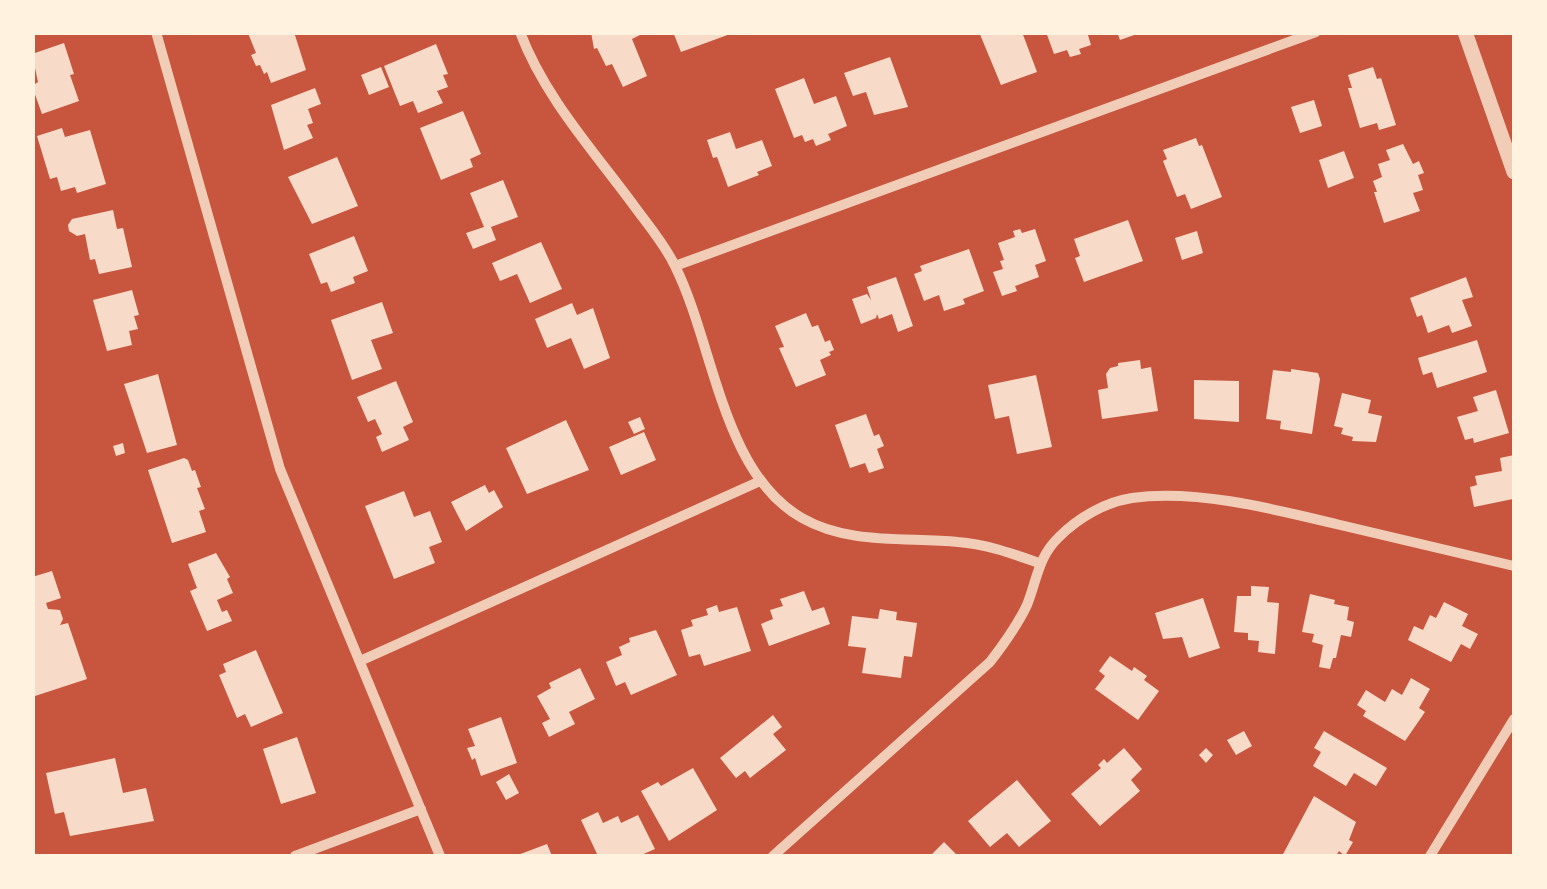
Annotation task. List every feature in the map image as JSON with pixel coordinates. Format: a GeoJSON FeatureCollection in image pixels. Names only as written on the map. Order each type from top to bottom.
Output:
{"type":"FeatureCollection","features":[{"type":"Feature","properties":{"kind":"street"},"geometry":{"type":"LineString","coordinates":[[156,32],[280,470],[440,856]]}},
{"type":"Feature","properties":{"kind":"street"},"geometry":{"type":"LineString","coordinates":[[520,32],[550,92],[675,266],[745,461],[758,482],[804,520],[830,530],[873,538],[962,542],[1038,563]]}},
{"type":"Feature","properties":{"kind":"street"},"geometry":{"type":"LineString","coordinates":[[675,266],[1316,32]]}},
{"type":"Feature","properties":{"kind":"street"},"geometry":{"type":"LineString","coordinates":[[1465,32],[1513,165]]}},
{"type":"Feature","properties":{"kind":"street"},"geometry":{"type":"LineString","coordinates":[[360,661],[758,482]]}},
{"type":"Feature","properties":{"kind":"street"},"geometry":{"type":"LineString","coordinates":[[772,856],[990,662],[1012,634],[1028,601],[1038,563],[1079,520],[1104,507],[1132,498],[1189,498],[1291,513],[1514,566]]}},
{"type":"Feature","properties":{"kind":"street"},"geometry":{"type":"LineString","coordinates":[[1430,856],[1514,719]]}},
{"type":"Feature","properties":{"kind":"street"},"geometry":{"type":"LineString","coordinates":[[294,856],[421,810]]}},
{"type":"Feature","properties":{"kind":"building"},"geometry":{"type":"Polygon","coordinates":[[[294,32],[306,70],[271,83],[267,72],[264,74],[260,65],[256,66],[251,55],[256,53],[248,33],[294,32]]]}},
{"type":"Feature","properties":{"kind":"building"},"geometry":{"type":"Polygon","coordinates":[[[591,32],[646,32],[632,39],[647,76],[623,87],[612,64],[606,66],[597,48],[594,49],[591,32]]]}},
{"type":"Feature","properties":{"kind":"building"},"geometry":{"type":"Polygon","coordinates":[[[673,32],[733,32],[733,33],[681,52],[673,32]]]}},
{"type":"Feature","properties":{"kind":"building"},"geometry":{"type":"Polygon","coordinates":[[[979,32],[1022,32],[1037,72],[1001,85],[979,32]]]}},
{"type":"Feature","properties":{"kind":"building"},"geometry":{"type":"Polygon","coordinates":[[[1046,32],[1087,32],[1091,45],[1070,57],[1067,50],[1054,54],[1046,32]]]}},
{"type":"Feature","properties":{"kind":"building"},"geometry":{"type":"Polygon","coordinates":[[[1117,32],[1140,32],[1140,33],[1120,40],[1117,32]]]}},
{"type":"Feature","properties":{"kind":"building"},"geometry":{"type":"Polygon","coordinates":[[[64,43],[79,101],[42,114],[32,86],[38,82],[32,54],[64,43]]]}},
{"type":"Feature","properties":{"kind":"building"},"geometry":{"type":"Polygon","coordinates":[[[436,44],[448,74],[443,75],[448,87],[437,91],[443,103],[418,113],[413,101],[400,106],[384,66],[436,44]]]}},
{"type":"Feature","properties":{"kind":"building"},"geometry":{"type":"Polygon","coordinates":[[[890,57],[908,107],[874,115],[866,92],[853,96],[844,73],[890,57]]]}},
{"type":"Feature","properties":{"kind":"building"},"geometry":{"type":"Polygon","coordinates":[[[381,67],[389,87],[369,95],[361,75],[381,67]]]}},
{"type":"Feature","properties":{"kind":"building"},"geometry":{"type":"Polygon","coordinates":[[[1373,67],[1377,79],[1381,78],[1396,125],[1379,130],[1377,123],[1360,128],[1348,88],[1352,88],[1348,75],[1373,67]]]}},
{"type":"Feature","properties":{"kind":"building"},"geometry":{"type":"Polygon","coordinates":[[[804,78],[814,104],[836,96],[847,126],[828,134],[831,140],[816,146],[813,139],[805,142],[802,135],[794,138],[775,89],[804,78]]]}},
{"type":"Feature","properties":{"kind":"building"},"geometry":{"type":"Polygon","coordinates":[[[315,88],[321,104],[308,109],[313,123],[307,125],[313,138],[284,150],[271,105],[315,88]]]}},
{"type":"Feature","properties":{"kind":"building"},"geometry":{"type":"Polygon","coordinates":[[[1314,100],[1322,126],[1300,133],[1291,107],[1314,100]]]}},
{"type":"Feature","properties":{"kind":"building"},"geometry":{"type":"Polygon","coordinates":[[[463,111],[481,154],[470,159],[473,167],[441,180],[420,128],[463,111]]]}},
{"type":"Feature","properties":{"kind":"building"},"geometry":{"type":"Polygon","coordinates":[[[62,128],[65,137],[90,130],[106,184],[77,193],[75,187],[61,191],[57,177],[50,179],[37,136],[62,128]]]}},
{"type":"Feature","properties":{"kind":"building"},"geometry":{"type":"Polygon","coordinates":[[[730,132],[736,149],[762,140],[772,166],[728,187],[707,140],[730,132]]]}},
{"type":"Feature","properties":{"kind":"building"},"geometry":{"type":"Polygon","coordinates":[[[1196,138],[1222,197],[1191,209],[1185,194],[1177,197],[1163,161],[1167,159],[1163,150],[1196,138]]]}},
{"type":"Feature","properties":{"kind":"building"},"geometry":{"type":"Polygon","coordinates":[[[1403,144],[1413,164],[1419,161],[1424,173],[1418,175],[1423,190],[1413,193],[1420,211],[1384,223],[1373,181],[1382,177],[1378,164],[1390,160],[1386,150],[1403,144]]]}},
{"type":"Feature","properties":{"kind":"building"},"geometry":{"type":"Polygon","coordinates":[[[1344,151],[1354,178],[1328,188],[1319,160],[1344,151]]]}},
{"type":"Feature","properties":{"kind":"building"},"geometry":{"type":"Polygon","coordinates":[[[337,157],[358,206],[312,224],[288,177],[337,157]]]}},
{"type":"Feature","properties":{"kind":"building"},"geometry":{"type":"Polygon","coordinates":[[[503,180],[518,217],[491,227],[496,240],[473,249],[466,233],[484,227],[470,193],[503,180]]]}},
{"type":"Feature","properties":{"kind":"building"},"geometry":{"type":"Polygon","coordinates":[[[113,210],[117,229],[123,228],[132,267],[99,274],[95,259],[90,260],[85,234],[77,236],[69,231],[68,225],[72,219],[113,210]]]}},
{"type":"Feature","properties":{"kind":"building"},"geometry":{"type":"Polygon","coordinates":[[[1128,220],[1143,261],[1084,282],[1075,258],[1080,256],[1074,239],[1128,220]]]}},
{"type":"Feature","properties":{"kind":"building"},"geometry":{"type":"Polygon","coordinates":[[[1020,229],[1022,233],[1035,229],[1046,261],[1035,265],[1039,277],[1002,296],[993,272],[1003,269],[998,243],[1015,237],[1013,231],[1020,229]]]}},
{"type":"Feature","properties":{"kind":"building"},"geometry":{"type":"Polygon","coordinates":[[[1197,231],[1203,253],[1182,260],[1175,238],[1197,231]]]}},
{"type":"Feature","properties":{"kind":"building"},"geometry":{"type":"Polygon","coordinates":[[[354,236],[368,271],[353,277],[355,283],[331,292],[327,282],[321,284],[309,254],[354,236]]]}},
{"type":"Feature","properties":{"kind":"building"},"geometry":{"type":"Polygon","coordinates":[[[541,242],[562,289],[530,303],[517,274],[500,281],[492,263],[541,242]]]}},
{"type":"Feature","properties":{"kind":"building"},"geometry":{"type":"Polygon","coordinates":[[[969,249],[984,291],[963,299],[965,304],[944,311],[939,295],[924,301],[914,274],[922,271],[920,266],[969,249]]]}},
{"type":"Feature","properties":{"kind":"building"},"geometry":{"type":"Polygon","coordinates":[[[896,277],[913,326],[898,332],[892,314],[879,319],[877,314],[861,324],[852,299],[867,294],[871,300],[867,287],[896,277]]]}},
{"type":"Feature","properties":{"kind":"building"},"geometry":{"type":"Polygon","coordinates":[[[1466,277],[1473,297],[1462,300],[1472,326],[1452,333],[1449,325],[1428,333],[1410,298],[1466,277]]]}},
{"type":"Feature","properties":{"kind":"building"},"geometry":{"type":"Polygon","coordinates":[[[132,290],[139,315],[134,316],[138,329],[129,331],[132,345],[107,351],[93,300],[132,290]]]}},
{"type":"Feature","properties":{"kind":"building"},"geometry":{"type":"Polygon","coordinates":[[[382,302],[393,333],[371,340],[382,369],[352,380],[331,320],[382,302]]]}},
{"type":"Feature","properties":{"kind":"building"},"geometry":{"type":"Polygon","coordinates":[[[572,303],[577,315],[593,308],[610,358],[584,369],[571,338],[547,348],[535,319],[572,303]]]}},
{"type":"Feature","properties":{"kind":"building"},"geometry":{"type":"Polygon","coordinates":[[[806,313],[812,327],[818,325],[825,342],[830,340],[834,350],[820,360],[826,375],[796,387],[779,348],[784,347],[775,326],[806,313]]]}},
{"type":"Feature","properties":{"kind":"building"},"geometry":{"type":"Polygon","coordinates":[[[1477,340],[1487,372],[1437,388],[1432,372],[1423,375],[1418,358],[1477,340]]]}},
{"type":"Feature","properties":{"kind":"building"},"geometry":{"type":"Polygon","coordinates":[[[1140,360],[1141,369],[1151,367],[1158,411],[1102,419],[1098,390],[1108,388],[1106,374],[1118,363],[1140,360]]]}},
{"type":"Feature","properties":{"kind":"building"},"geometry":{"type":"Polygon","coordinates":[[[1273,370],[1318,373],[1320,379],[1312,434],[1280,429],[1281,421],[1266,419],[1273,370]]]}},
{"type":"Feature","properties":{"kind":"building"},"geometry":{"type":"Polygon","coordinates":[[[158,374],[177,445],[147,453],[124,384],[158,374]]]}},
{"type":"Feature","properties":{"kind":"building"},"geometry":{"type":"Polygon","coordinates":[[[1036,375],[1052,447],[1017,454],[1009,416],[995,419],[988,385],[1036,375]]]}},
{"type":"Feature","properties":{"kind":"building"},"geometry":{"type":"Polygon","coordinates":[[[1194,380],[1239,381],[1239,422],[1194,419],[1194,380]]]}},
{"type":"Feature","properties":{"kind":"building"},"geometry":{"type":"Polygon","coordinates":[[[396,381],[413,422],[403,427],[409,440],[382,452],[376,437],[382,434],[375,419],[368,422],[357,397],[396,381]]]}},
{"type":"Feature","properties":{"kind":"building"},"geometry":{"type":"Polygon","coordinates":[[[1496,390],[1509,433],[1474,443],[1473,438],[1465,440],[1457,417],[1478,411],[1473,397],[1496,390]]]}},
{"type":"Feature","properties":{"kind":"building"},"geometry":{"type":"Polygon","coordinates":[[[1342,393],[1371,400],[1368,413],[1382,416],[1376,442],[1352,441],[1353,437],[1341,434],[1343,428],[1334,426],[1342,393]]]}},
{"type":"Feature","properties":{"kind":"building"},"geometry":{"type":"Polygon","coordinates":[[[866,414],[874,436],[879,434],[884,446],[877,449],[884,468],[869,473],[865,463],[850,468],[835,425],[866,414]]]}},
{"type":"Feature","properties":{"kind":"building"},"geometry":{"type":"Polygon","coordinates":[[[640,417],[645,429],[634,434],[628,422],[640,417]]]}},
{"type":"Feature","properties":{"kind":"building"},"geometry":{"type":"Polygon","coordinates":[[[566,420],[589,470],[527,494],[506,448],[566,420]]]}},
{"type":"Feature","properties":{"kind":"building"},"geometry":{"type":"Polygon","coordinates":[[[644,432],[656,460],[621,475],[609,447],[644,432]]]}},
{"type":"Feature","properties":{"kind":"building"},"geometry":{"type":"Polygon","coordinates":[[[123,443],[125,453],[116,456],[113,446],[123,443]]]}},
{"type":"Feature","properties":{"kind":"building"},"geometry":{"type":"Polygon","coordinates":[[[1514,455],[1513,499],[1474,507],[1470,487],[1477,485],[1475,476],[1502,471],[1500,458],[1514,455]]]}},
{"type":"Feature","properties":{"kind":"building"},"geometry":{"type":"Polygon","coordinates":[[[184,458],[195,470],[201,487],[197,488],[205,509],[199,511],[206,532],[172,543],[148,470],[184,458]]]}},
{"type":"Feature","properties":{"kind":"building"},"geometry":{"type":"Polygon","coordinates":[[[485,485],[489,493],[494,490],[503,507],[466,531],[451,502],[485,485]]]}},
{"type":"Feature","properties":{"kind":"building"},"geometry":{"type":"Polygon","coordinates":[[[404,491],[414,517],[430,511],[442,542],[429,547],[435,563],[394,579],[365,506],[404,491]]]}},
{"type":"Feature","properties":{"kind":"building"},"geometry":{"type":"Polygon","coordinates":[[[216,553],[230,577],[227,579],[233,593],[217,600],[232,621],[207,631],[190,591],[197,588],[188,564],[216,553]]]}},
{"type":"Feature","properties":{"kind":"building"},"geometry":{"type":"Polygon","coordinates":[[[52,571],[61,598],[46,603],[48,609],[60,610],[60,625],[68,623],[87,679],[32,697],[32,577],[52,571]]]}},
{"type":"Feature","properties":{"kind":"building"},"geometry":{"type":"Polygon","coordinates":[[[1251,586],[1269,587],[1267,602],[1279,603],[1275,654],[1258,652],[1259,641],[1248,640],[1248,633],[1234,632],[1237,596],[1251,596],[1251,586]]]}},
{"type":"Feature","properties":{"kind":"building"},"geometry":{"type":"Polygon","coordinates":[[[804,591],[812,611],[824,607],[830,624],[769,646],[761,624],[773,619],[770,610],[783,606],[780,599],[804,591]]]}},
{"type":"Feature","properties":{"kind":"building"},"geometry":{"type":"Polygon","coordinates":[[[1310,594],[1349,607],[1347,620],[1354,622],[1351,637],[1341,635],[1330,669],[1319,667],[1323,645],[1312,642],[1314,634],[1302,632],[1310,594]]]}},
{"type":"Feature","properties":{"kind":"building"},"geometry":{"type":"Polygon","coordinates":[[[1203,598],[1220,648],[1189,658],[1182,637],[1163,639],[1155,613],[1203,598]]]}},
{"type":"Feature","properties":{"kind":"building"},"geometry":{"type":"Polygon","coordinates":[[[1444,602],[1468,614],[1462,626],[1478,634],[1470,649],[1461,644],[1451,662],[1408,640],[1414,626],[1423,630],[1430,615],[1436,618],[1444,602]]]}},
{"type":"Feature","properties":{"kind":"building"},"geometry":{"type":"Polygon","coordinates":[[[717,605],[719,612],[737,607],[751,651],[704,666],[700,654],[689,657],[681,630],[693,626],[691,620],[708,615],[706,609],[717,605]]]}},
{"type":"Feature","properties":{"kind":"building"},"geometry":{"type":"Polygon","coordinates":[[[880,609],[897,612],[896,620],[917,623],[912,657],[904,656],[901,678],[862,673],[866,648],[848,646],[852,616],[878,619],[880,609]]]}},
{"type":"Feature","properties":{"kind":"building"},"geometry":{"type":"Polygon","coordinates":[[[656,630],[677,675],[631,695],[625,682],[616,686],[606,662],[622,655],[619,647],[630,642],[629,638],[656,630]]]}},
{"type":"Feature","properties":{"kind":"building"},"geometry":{"type":"Polygon","coordinates":[[[256,650],[283,713],[251,727],[245,714],[237,718],[219,675],[226,672],[223,664],[256,650]]]}},
{"type":"Feature","properties":{"kind":"building"},"geometry":{"type":"Polygon","coordinates":[[[1110,656],[1147,676],[1144,680],[1159,691],[1138,720],[1095,689],[1105,676],[1099,671],[1110,656]]]}},
{"type":"Feature","properties":{"kind":"building"},"geometry":{"type":"Polygon","coordinates":[[[580,668],[595,699],[569,712],[575,724],[549,737],[542,723],[550,719],[537,696],[551,688],[549,683],[580,668]]]}},
{"type":"Feature","properties":{"kind":"building"},"geometry":{"type":"Polygon","coordinates":[[[1411,678],[1430,689],[1419,708],[1425,712],[1405,741],[1363,716],[1366,711],[1357,705],[1366,690],[1385,702],[1392,689],[1402,695],[1411,678]]]}},
{"type":"Feature","properties":{"kind":"building"},"geometry":{"type":"Polygon","coordinates":[[[773,715],[782,727],[773,734],[786,750],[750,778],[745,771],[736,778],[720,758],[773,715]]]}},
{"type":"Feature","properties":{"kind":"building"},"geometry":{"type":"Polygon","coordinates":[[[501,717],[517,763],[481,776],[467,748],[475,746],[468,729],[501,717]]]}},
{"type":"Feature","properties":{"kind":"building"},"geometry":{"type":"Polygon","coordinates":[[[1244,731],[1252,746],[1236,755],[1227,740],[1244,731]]]}},
{"type":"Feature","properties":{"kind":"building"},"geometry":{"type":"Polygon","coordinates":[[[1324,731],[1387,768],[1376,786],[1354,773],[1346,786],[1313,766],[1321,752],[1314,748],[1324,731]]]}},
{"type":"Feature","properties":{"kind":"building"},"geometry":{"type":"Polygon","coordinates":[[[297,737],[316,793],[281,804],[263,749],[297,737]]]}},
{"type":"Feature","properties":{"kind":"building"},"geometry":{"type":"Polygon","coordinates":[[[1124,748],[1142,769],[1131,780],[1140,791],[1100,826],[1071,794],[1101,768],[1098,765],[1104,759],[1107,763],[1124,748]]]}},
{"type":"Feature","properties":{"kind":"building"},"geometry":{"type":"Polygon","coordinates":[[[1206,748],[1213,755],[1206,763],[1199,755],[1206,748]]]}},
{"type":"Feature","properties":{"kind":"building"},"geometry":{"type":"Polygon","coordinates":[[[115,758],[123,793],[146,788],[154,821],[70,836],[64,812],[55,814],[46,773],[115,758]]]}},
{"type":"Feature","properties":{"kind":"building"},"geometry":{"type":"Polygon","coordinates":[[[693,768],[717,810],[669,841],[641,791],[658,782],[661,786],[693,768]]]}},
{"type":"Feature","properties":{"kind":"building"},"geometry":{"type":"Polygon","coordinates":[[[509,774],[519,793],[506,800],[496,782],[509,774]]]}},
{"type":"Feature","properties":{"kind":"building"},"geometry":{"type":"Polygon","coordinates":[[[1017,780],[1051,821],[1019,847],[1007,833],[990,847],[968,821],[1017,780]]]}},
{"type":"Feature","properties":{"kind":"building"},"geometry":{"type":"Polygon","coordinates":[[[1314,796],[1356,822],[1349,840],[1353,842],[1345,856],[1339,851],[1336,856],[1282,856],[1314,796]]]}},
{"type":"Feature","properties":{"kind":"building"},"geometry":{"type":"Polygon","coordinates":[[[598,812],[603,823],[618,816],[621,823],[638,815],[655,849],[639,856],[598,856],[581,820],[598,812]]]}},
{"type":"Feature","properties":{"kind":"building"},"geometry":{"type":"Polygon","coordinates":[[[944,842],[958,856],[930,856],[944,842]]]}},
{"type":"Feature","properties":{"kind":"building"},"geometry":{"type":"Polygon","coordinates":[[[547,844],[552,856],[515,856],[547,844]]]}}]}
